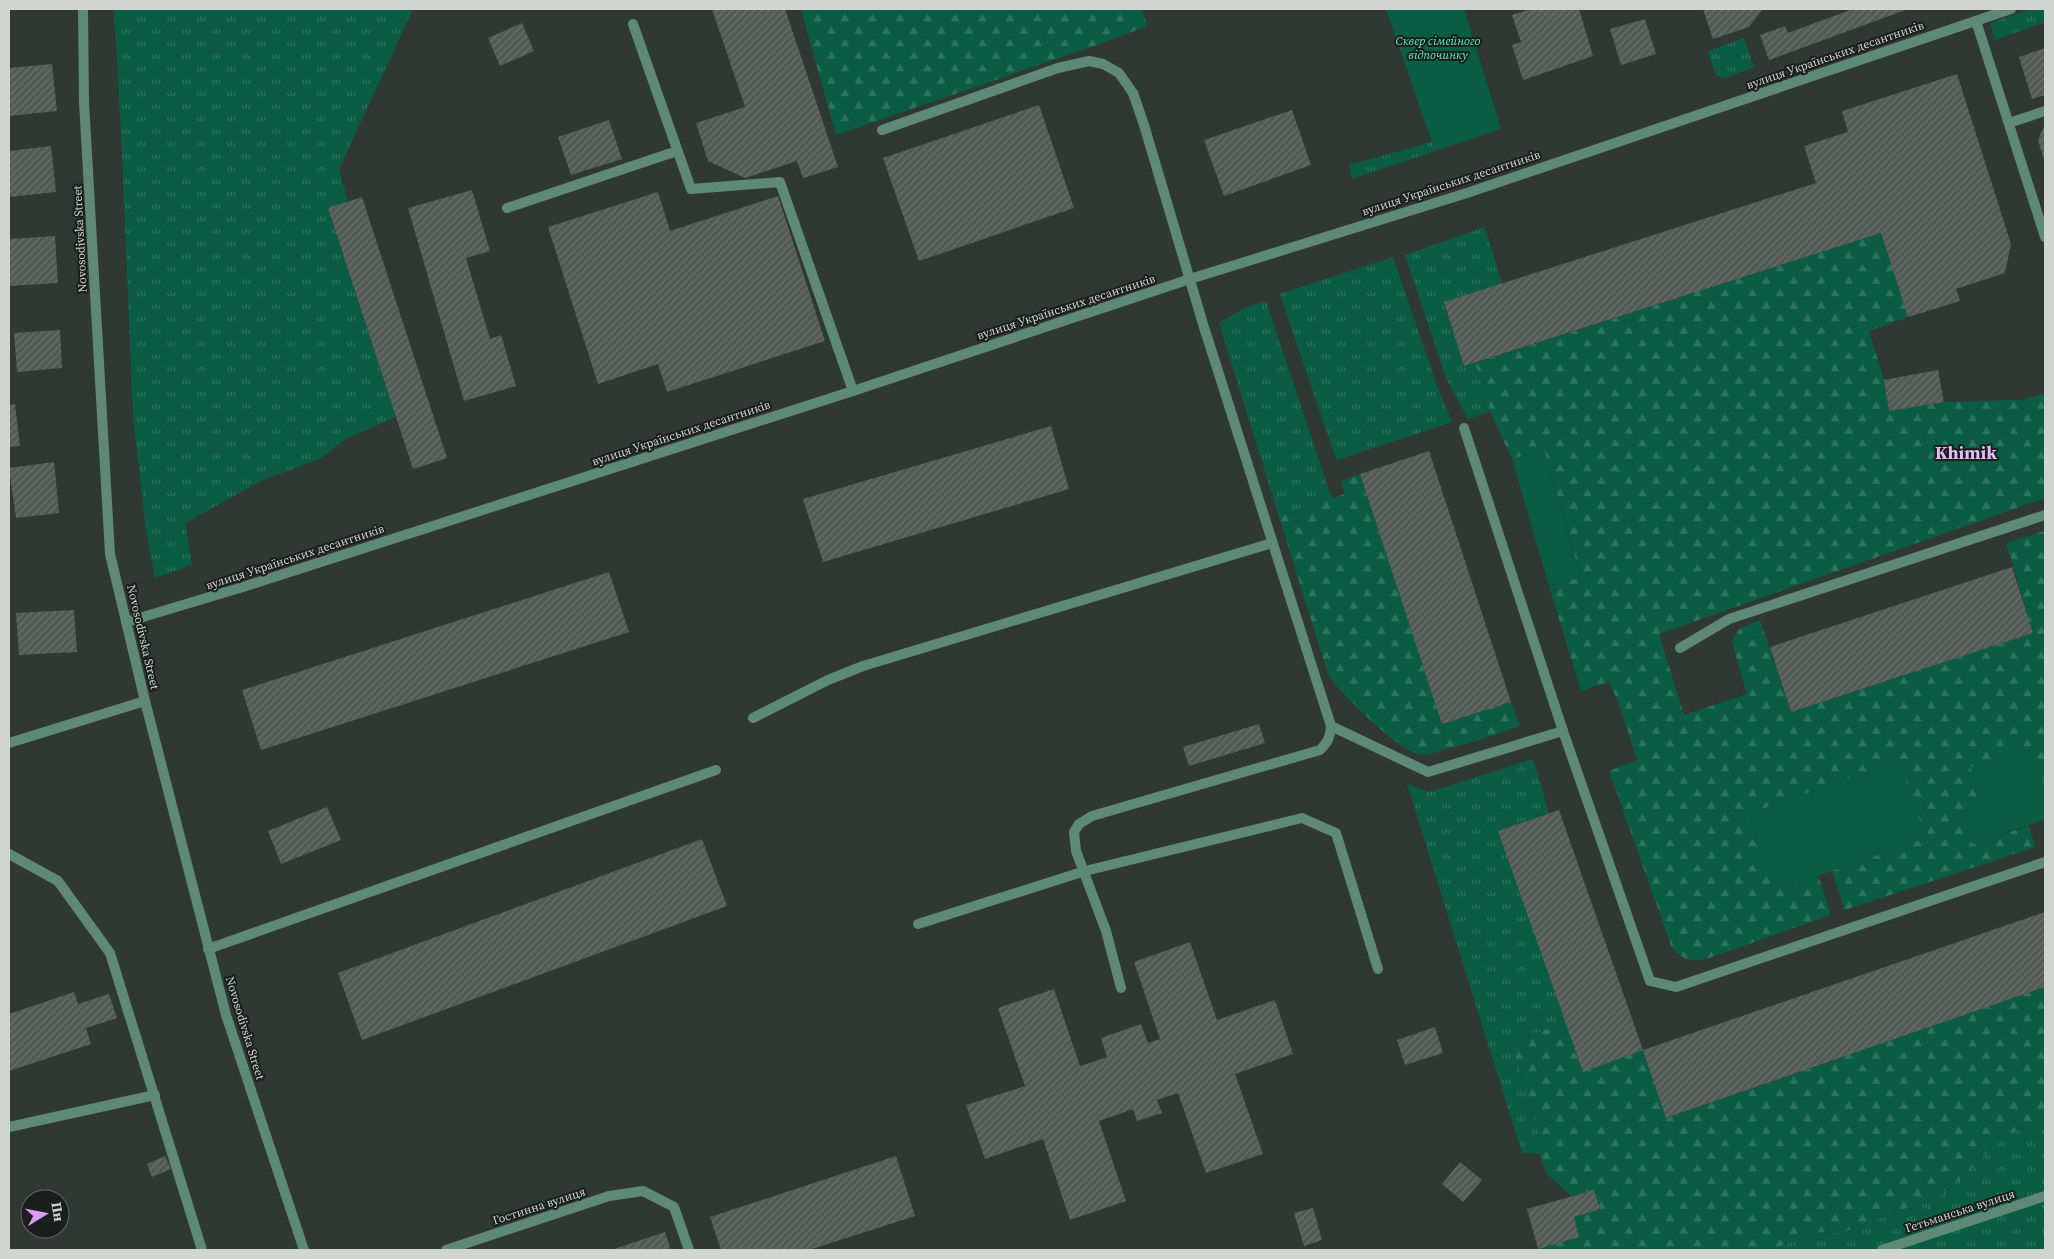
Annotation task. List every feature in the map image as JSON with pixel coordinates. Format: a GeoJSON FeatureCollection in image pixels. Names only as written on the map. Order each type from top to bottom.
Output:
{"type":"FeatureCollection","features":[{"type":"Feature","properties":{"kind":"street","name":"Novosodivska Street"},"geometry":{"type":"LineString","coordinates":[[83,9],[84,102],[110,554],[145,700],[226,1015],[304,1250]]}},
{"type":"Feature","properties":{"kind":"street","name":"вулиця Українських десантників"},"geometry":{"type":"LineString","coordinates":[[126,622],[244,587],[853,391],[1190,279],[1467,192],[2011,9]]}},
{"type":"Feature","properties":{"kind":"street"},"geometry":{"type":"LineString","coordinates":[[1976,21],[2045,237]]}},
{"type":"Feature","properties":{"kind":"street"},"geometry":{"type":"LineString","coordinates":[[633,24],[691,189],[780,182],[853,391]]}},
{"type":"Feature","properties":{"kind":"street"},"geometry":{"type":"LineString","coordinates":[[882,130],[1058,68],[1089,61],[1103,64],[1119,73],[1133,93],[1272,543],[1331,726],[1327,743],[1320,750],[1092,816],[1079,824],[1074,832],[1076,851],[1106,931],[1121,988]]}},
{"type":"Feature","properties":{"kind":"street"},"geometry":{"type":"LineString","coordinates":[[2009,123],[2045,111]]}},
{"type":"Feature","properties":{"kind":"street"},"geometry":{"type":"LineString","coordinates":[[507,208],[677,151]]}},
{"type":"Feature","properties":{"kind":"street"},"geometry":{"type":"LineString","coordinates":[[1464,428],[1563,731],[1650,982],[1676,987],[2045,862]]}},
{"type":"Feature","properties":{"kind":"street"},"geometry":{"type":"LineString","coordinates":[[1680,648],[1729,619],[2045,514]]}},
{"type":"Feature","properties":{"kind":"street"},"geometry":{"type":"LineString","coordinates":[[753,718],[828,680],[863,666],[1272,543]]}},
{"type":"Feature","properties":{"kind":"street"},"geometry":{"type":"LineString","coordinates":[[9,743],[145,700]]}},
{"type":"Feature","properties":{"kind":"street"},"geometry":{"type":"LineString","coordinates":[[1331,726],[1428,772],[1563,731]]}},
{"type":"Feature","properties":{"kind":"street"},"geometry":{"type":"LineString","coordinates":[[208,949],[716,770]]}},
{"type":"Feature","properties":{"kind":"street"},"geometry":{"type":"LineString","coordinates":[[918,924],[1085,871],[1302,818],[1336,833],[1378,969]]}},
{"type":"Feature","properties":{"kind":"street"},"geometry":{"type":"LineString","coordinates":[[9,854],[58,881],[110,953],[202,1250]]}},
{"type":"Feature","properties":{"kind":"street"},"geometry":{"type":"LineString","coordinates":[[9,1126],[155,1095]]}},
{"type":"Feature","properties":{"kind":"street","name":"Гостинна вулиця"},"geometry":{"type":"LineString","coordinates":[[446,1250],[609,1196],[643,1191],[674,1207],[689,1250]]}},
{"type":"Feature","properties":{"kind":"street","name":"Гетьманська вулиця"},"geometry":{"type":"LineString","coordinates":[[1882,1250],[2045,1196]]}},
{"type":"Feature","properties":{"kind":"green space"},"geometry":{"type":"Polygon","coordinates":[[[114,9],[413,9],[339,169],[348,202],[328,208],[396,417],[345,439],[320,459],[263,480],[185,523],[192,565],[155,578],[146,530],[133,417],[114,9]]]}},
{"type":"Feature","properties":{"kind":"green space"},"geometry":{"type":"Polygon","coordinates":[[[801,9],[1142,9],[1147,26],[836,135],[801,9]]]}},
{"type":"Feature","properties":{"kind":"green space","name":"Сквер сімейного відпочинку"},"geometry":{"type":"Polygon","coordinates":[[[1386,9],[1464,9],[1501,129],[1435,151],[1386,9]]]}},
{"type":"Feature","properties":{"kind":"green space"},"geometry":{"type":"Polygon","coordinates":[[[2032,9],[2045,9],[2045,22],[1995,40],[1990,23],[2032,9]]]}},
{"type":"Feature","properties":{"kind":"green space"},"geometry":{"type":"Polygon","coordinates":[[[1744,38],[1754,67],[1725,78],[1716,76],[1708,51],[1744,38]]]}},
{"type":"Feature","properties":{"kind":"green space"},"geometry":{"type":"Polygon","coordinates":[[[1432,142],[1435,151],[1352,179],[1349,165],[1432,142]]]}},
{"type":"Feature","properties":{"kind":"green space"},"geometry":{"type":"Polygon","coordinates":[[[1485,227],[1502,284],[1444,303],[1464,366],[1475,363],[1491,411],[1468,419],[1446,378],[1405,255],[1485,227]]]}},
{"type":"Feature","properties":{"kind":"green space"},"geometry":{"type":"Polygon","coordinates":[[[1881,233],[1908,317],[1869,331],[1884,380],[1889,411],[1944,402],[2019,400],[2045,394],[2045,498],[1659,634],[1684,715],[1747,694],[1732,642],[1739,629],[1760,620],[1791,712],[2033,633],[2006,543],[2045,531],[2045,789],[2032,747],[1982,804],[1972,844],[2029,826],[2035,847],[1845,910],[1832,871],[1818,876],[1831,915],[1703,960],[1689,960],[1672,948],[1609,771],[1637,760],[1618,701],[1609,682],[1581,691],[1549,586],[1581,577],[1544,450],[1512,459],[1493,418],[1475,363],[1881,233]]]}},
{"type":"Feature","properties":{"kind":"green space"},"geometry":{"type":"Polygon","coordinates":[[[1393,257],[1436,383],[1452,422],[1337,460],[1280,294],[1393,257]]]}},
{"type":"Feature","properties":{"kind":"green space"},"geometry":{"type":"Polygon","coordinates":[[[1266,301],[1332,499],[1279,517],[1219,323],[1244,308],[1266,301]]]}},
{"type":"Feature","properties":{"kind":"green space"},"geometry":{"type":"Polygon","coordinates":[[[1544,450],[1581,577],[1549,586],[1512,459],[1544,450]]]}},
{"type":"Feature","properties":{"kind":"green space"},"geometry":{"type":"Polygon","coordinates":[[[1360,474],[1442,724],[1511,702],[1520,726],[1423,755],[1413,752],[1387,735],[1329,677],[1279,517],[1345,494],[1341,481],[1360,474]]]}},
{"type":"Feature","properties":{"kind":"green space"},"geometry":{"type":"Polygon","coordinates":[[[2032,746],[2045,789],[2045,820],[1972,844],[1961,811],[1982,804],[1970,767],[2032,746]]]}},
{"type":"Feature","properties":{"kind":"green space"},"geometry":{"type":"Polygon","coordinates":[[[1533,759],[1549,813],[1498,831],[1566,1023],[1511,1041],[1540,1137],[1540,1154],[1522,1153],[1407,784],[1429,792],[1533,759]]]}},
{"type":"Feature","properties":{"kind":"green space"},"geometry":{"type":"Polygon","coordinates":[[[1899,761],[1926,838],[1774,891],[1747,814],[1899,761]]]}},
{"type":"Feature","properties":{"kind":"green space"},"geometry":{"type":"Polygon","coordinates":[[[2045,987],[2045,1124],[2003,1135],[1964,1177],[1937,1197],[1841,1233],[1821,1232],[1769,1250],[1533,1250],[1579,1237],[1574,1217],[1600,1209],[1594,1190],[1571,1196],[1546,1173],[1540,1154],[1540,1137],[1511,1041],[1566,1023],[1583,1072],[1643,1050],[1667,1118],[2045,987]]]}},
{"type":"Feature","properties":{"kind":"green space"},"geometry":{"type":"Polygon","coordinates":[[[2045,1124],[2045,1250],[1769,1250],[1821,1232],[1841,1233],[1937,1197],[1964,1177],[2003,1135],[2045,1124]]]}},
{"type":"Feature","properties":{"kind":"building"},"geometry":{"type":"Polygon","coordinates":[[[712,9],[785,9],[838,167],[803,178],[797,161],[745,178],[708,161],[696,123],[745,107],[712,9]]]}},
{"type":"Feature","properties":{"kind":"building"},"geometry":{"type":"Polygon","coordinates":[[[1532,9],[1579,9],[1593,56],[1523,80],[1512,45],[1521,42],[1512,15],[1532,9]]]}},
{"type":"Feature","properties":{"kind":"building"},"geometry":{"type":"Polygon","coordinates":[[[1703,9],[1763,9],[1749,27],[1713,39],[1703,9]]]}},
{"type":"Feature","properties":{"kind":"building"},"geometry":{"type":"Polygon","coordinates":[[[1853,9],[1908,9],[1769,60],[1760,35],[1785,26],[1788,33],[1853,9]]]}},
{"type":"Feature","properties":{"kind":"building"},"geometry":{"type":"Polygon","coordinates":[[[1645,19],[1656,54],[1621,65],[1610,29],[1645,19]]]}},
{"type":"Feature","properties":{"kind":"building"},"geometry":{"type":"Polygon","coordinates":[[[522,23],[534,51],[500,66],[488,38],[522,23]]]}},
{"type":"Feature","properties":{"kind":"building"},"geometry":{"type":"Polygon","coordinates":[[[2045,48],[2045,95],[2032,99],[2019,57],[2045,48]]]}},
{"type":"Feature","properties":{"kind":"building"},"geometry":{"type":"Polygon","coordinates":[[[52,64],[57,111],[9,116],[9,68],[52,64]]]}},
{"type":"Feature","properties":{"kind":"building"},"geometry":{"type":"Polygon","coordinates":[[[1957,74],[2011,244],[2005,273],[1956,289],[1960,301],[1908,317],[1881,233],[1464,366],[1444,302],[1816,183],[1804,146],[1848,132],[1842,111],[1957,74]]]}},
{"type":"Feature","properties":{"kind":"building"},"geometry":{"type":"Polygon","coordinates":[[[1039,105],[1074,208],[919,261],[883,158],[1039,105]]]}},
{"type":"Feature","properties":{"kind":"building"},"geometry":{"type":"Polygon","coordinates":[[[1292,110],[1311,165],[1224,196],[1204,140],[1292,110]]]}},
{"type":"Feature","properties":{"kind":"building"},"geometry":{"type":"Polygon","coordinates":[[[609,120],[622,159],[571,175],[558,137],[609,120]]]}},
{"type":"Feature","properties":{"kind":"building"},"geometry":{"type":"Polygon","coordinates":[[[2045,124],[2045,163],[2038,140],[2045,124]]]}},
{"type":"Feature","properties":{"kind":"building"},"geometry":{"type":"Polygon","coordinates":[[[51,146],[56,192],[9,197],[9,151],[51,146]]]}},
{"type":"Feature","properties":{"kind":"building"},"geometry":{"type":"Polygon","coordinates":[[[472,190],[490,251],[466,258],[490,339],[501,335],[516,386],[464,401],[408,208],[472,190]]]}},
{"type":"Feature","properties":{"kind":"building"},"geometry":{"type":"Polygon","coordinates":[[[658,192],[670,231],[778,196],[825,341],[667,392],[658,364],[598,384],[548,227],[658,192]]]}},
{"type":"Feature","properties":{"kind":"building"},"geometry":{"type":"Polygon","coordinates":[[[362,197],[447,458],[413,469],[328,208],[362,197]]]}},
{"type":"Feature","properties":{"kind":"building"},"geometry":{"type":"Polygon","coordinates":[[[55,236],[58,283],[9,286],[9,239],[55,236]]]}},
{"type":"Feature","properties":{"kind":"building"},"geometry":{"type":"Polygon","coordinates":[[[60,330],[62,368],[17,372],[14,333],[60,330]]]}},
{"type":"Feature","properties":{"kind":"building"},"geometry":{"type":"Polygon","coordinates":[[[1938,370],[1944,402],[1889,411],[1884,380],[1938,370]]]}},
{"type":"Feature","properties":{"kind":"building"},"geometry":{"type":"Polygon","coordinates":[[[15,404],[20,446],[9,447],[9,405],[15,404]]]}},
{"type":"Feature","properties":{"kind":"building"},"geometry":{"type":"Polygon","coordinates":[[[1051,426],[1069,489],[823,562],[803,499],[1051,426]]]}},
{"type":"Feature","properties":{"kind":"building"},"geometry":{"type":"Polygon","coordinates":[[[1429,451],[1511,702],[1442,724],[1360,474],[1429,451]]]}},
{"type":"Feature","properties":{"kind":"building"},"geometry":{"type":"Polygon","coordinates":[[[54,462],[59,513],[16,518],[9,468],[54,462]]]}},
{"type":"Feature","properties":{"kind":"building"},"geometry":{"type":"Polygon","coordinates":[[[2012,567],[2033,633],[1791,712],[1770,647],[2012,567]]]}},
{"type":"Feature","properties":{"kind":"building"},"geometry":{"type":"Polygon","coordinates":[[[609,572],[629,632],[261,750],[242,690],[609,572]]]}},
{"type":"Feature","properties":{"kind":"building"},"geometry":{"type":"Polygon","coordinates":[[[74,610],[77,652],[19,655],[16,613],[74,610]]]}},
{"type":"Feature","properties":{"kind":"building"},"geometry":{"type":"Polygon","coordinates":[[[1259,724],[1265,743],[1189,766],[1183,747],[1259,724]]]}},
{"type":"Feature","properties":{"kind":"building"},"geometry":{"type":"Polygon","coordinates":[[[327,807],[341,840],[281,864],[268,831],[327,807]]]}},
{"type":"Feature","properties":{"kind":"building"},"geometry":{"type":"Polygon","coordinates":[[[1559,810],[1643,1050],[1583,1072],[1498,831],[1559,810]]]}},
{"type":"Feature","properties":{"kind":"building"},"geometry":{"type":"Polygon","coordinates":[[[702,839],[727,906],[362,1040],[338,973],[702,839]]]}},
{"type":"Feature","properties":{"kind":"building"},"geometry":{"type":"Polygon","coordinates":[[[2045,912],[2045,987],[1666,1118],[1643,1050],[2045,912]]]}},
{"type":"Feature","properties":{"kind":"building"},"geometry":{"type":"Polygon","coordinates":[[[1190,942],[1217,1020],[1275,1000],[1293,1054],[1235,1074],[1263,1154],[1206,1173],[1178,1093],[1157,1100],[1162,1113],[1137,1121],[1133,1109],[1099,1121],[1126,1201],[1070,1220],[1043,1139],[985,1159],[966,1105],[1025,1086],[998,1008],[1054,989],[1080,1066],[1107,1057],[1101,1038],[1141,1024],[1148,1043],[1160,1039],[1134,962],[1190,942]]]}},
{"type":"Feature","properties":{"kind":"building"},"geometry":{"type":"Polygon","coordinates":[[[74,992],[78,1004],[109,994],[117,1018],[86,1028],[91,1044],[9,1071],[9,1014],[74,992]]]}},
{"type":"Feature","properties":{"kind":"building"},"geometry":{"type":"Polygon","coordinates":[[[1435,1027],[1443,1053],[1405,1065],[1397,1040],[1435,1027]]]}},
{"type":"Feature","properties":{"kind":"building"},"geometry":{"type":"Polygon","coordinates":[[[165,1156],[171,1169],[152,1177],[147,1164],[165,1156]]]}},
{"type":"Feature","properties":{"kind":"building"},"geometry":{"type":"Polygon","coordinates":[[[896,1156],[915,1216],[809,1250],[721,1250],[710,1217],[896,1156]]]}},
{"type":"Feature","properties":{"kind":"building"},"geometry":{"type":"Polygon","coordinates":[[[1460,1162],[1482,1180],[1463,1202],[1442,1184],[1460,1162]]]}},
{"type":"Feature","properties":{"kind":"building"},"geometry":{"type":"Polygon","coordinates":[[[1594,1190],[1600,1209],[1574,1217],[1579,1237],[1538,1249],[1527,1209],[1594,1190]]]}},
{"type":"Feature","properties":{"kind":"building"},"geometry":{"type":"Polygon","coordinates":[[[1313,1208],[1322,1240],[1304,1246],[1294,1213],[1313,1208]]]}},
{"type":"Feature","properties":{"kind":"building"},"geometry":{"type":"Polygon","coordinates":[[[665,1232],[671,1250],[611,1250],[665,1232]]]}},
{"type":"Feature","properties":{"kind":"district","name":"Khimik"},"geometry":{"type":"Point","coordinates":[1966,453]}}]}
